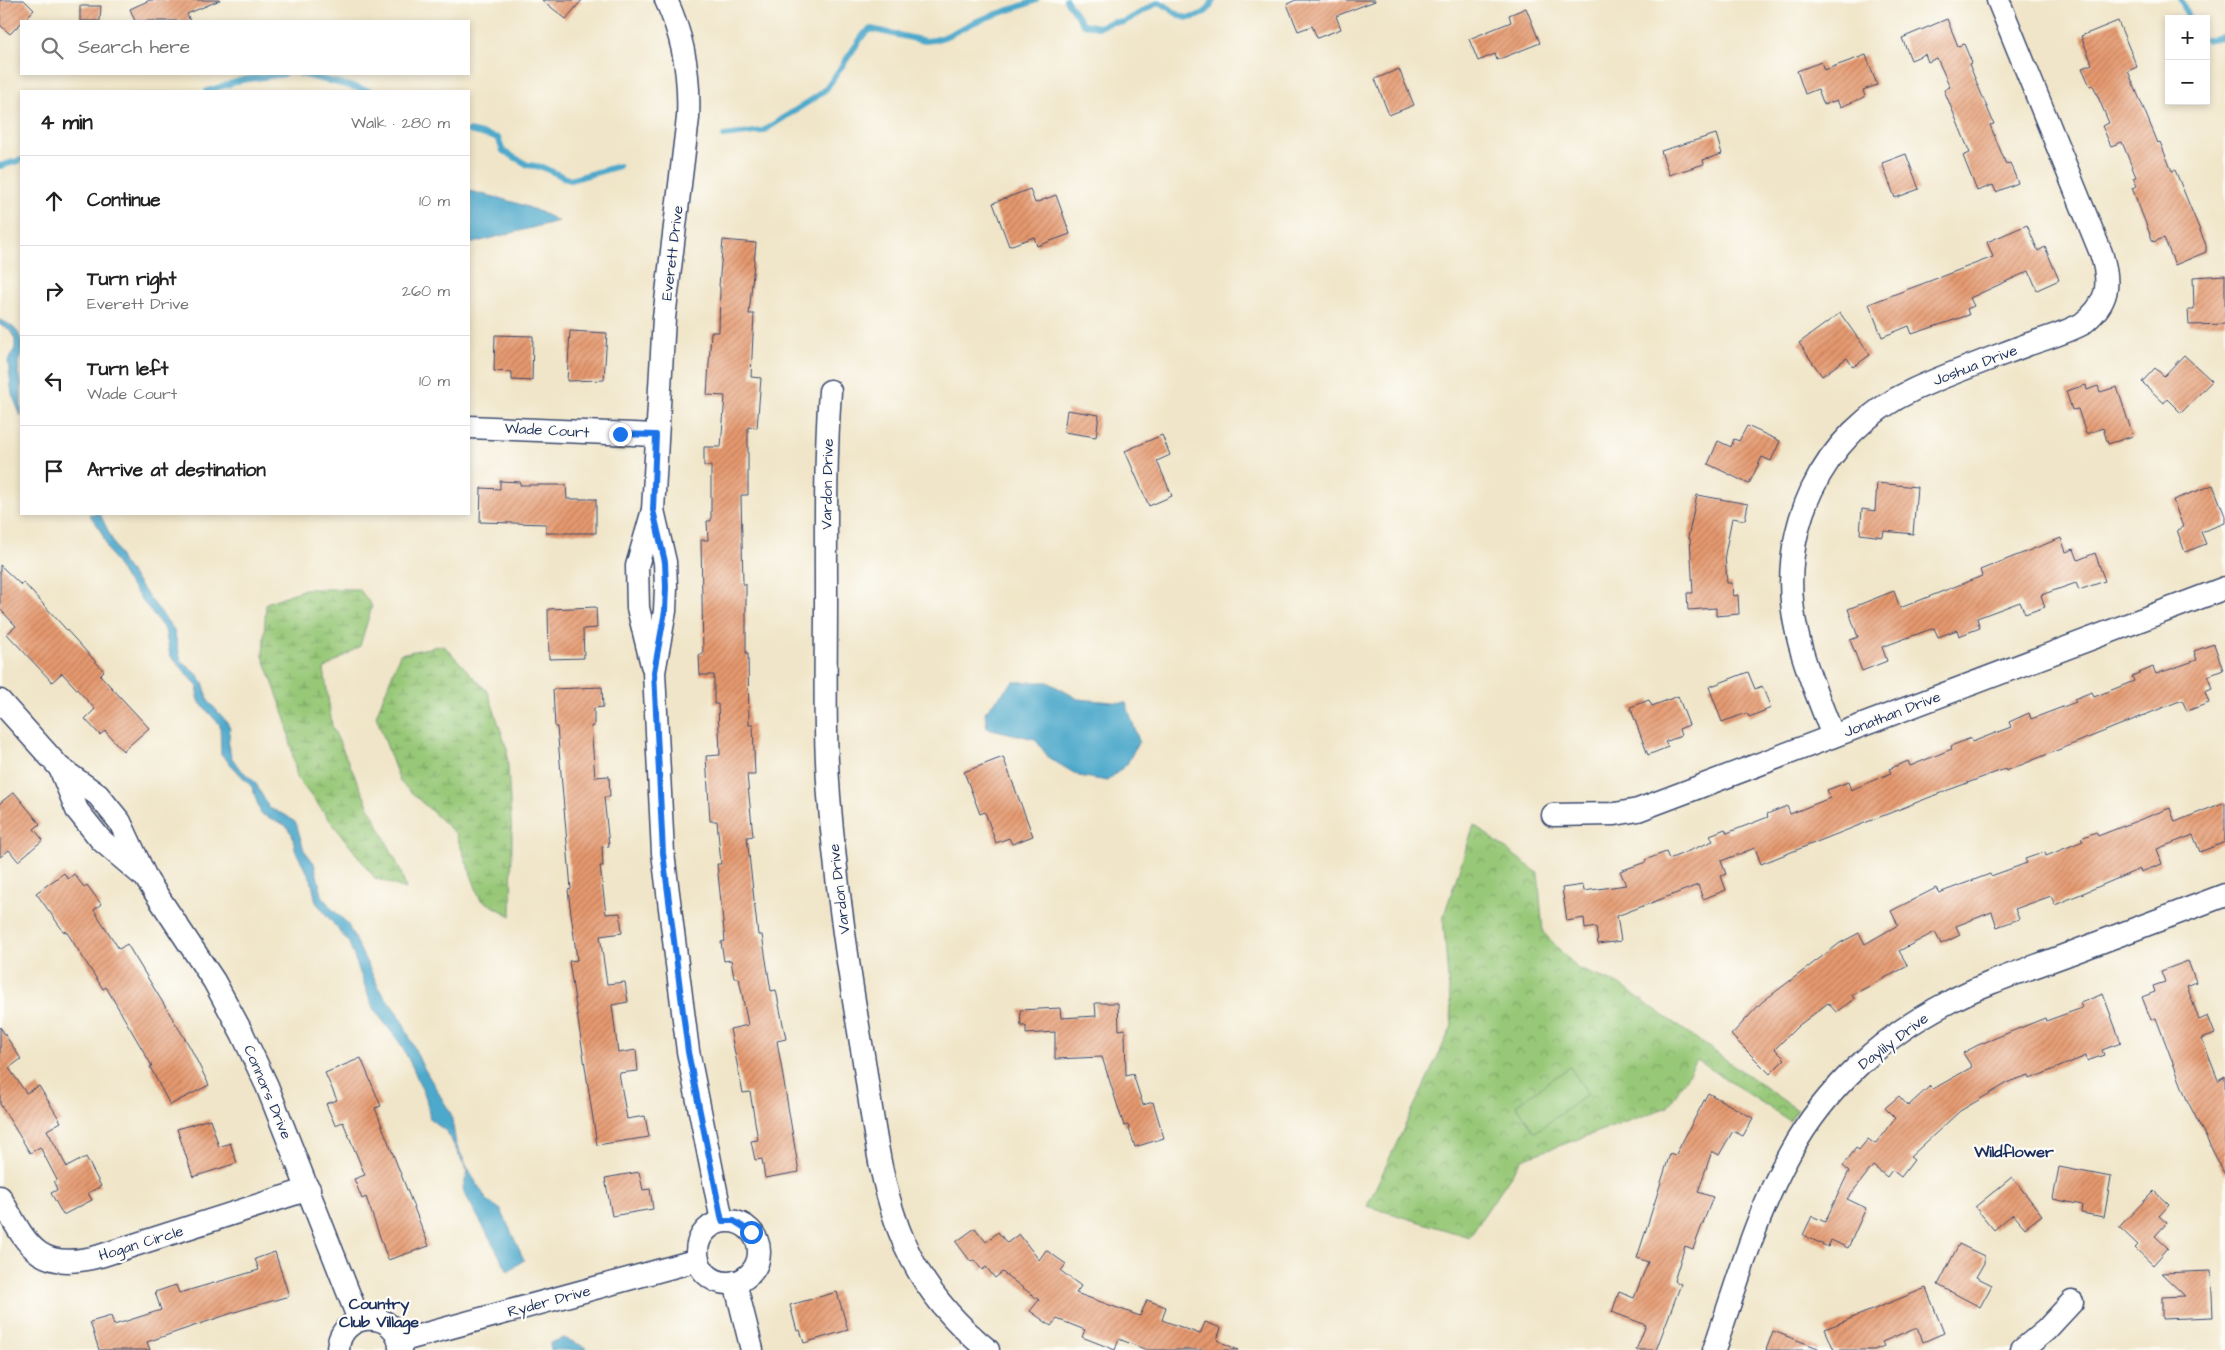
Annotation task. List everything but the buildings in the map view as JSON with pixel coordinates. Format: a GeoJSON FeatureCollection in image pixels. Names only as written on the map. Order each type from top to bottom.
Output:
{"type":"FeatureCollection","features":[{"type":"Feature","properties":{"kind":"street","name":"Everett Drive"},"geometry":{"type":"LineString","coordinates":[[666,0],[682,40],[688,73],[689,97],[664,318],[653,510],[637,566],[638,608],[654,672],[658,779],[670,916],[688,1052],[722,1221]]}},
{"type":"Feature","properties":{"kind":"street","name":"Joshua Drive"},"geometry":{"type":"LineString","coordinates":[[1833,736],[1803,655],[1792,599],[1798,521],[1819,474],[1851,433],[1867,418],[1892,401],[1937,379],[2082,324],[2093,315],[2103,302],[2107,286],[2106,271],[2101,252],[1998,0]]}},
{"type":"Feature","properties":{"kind":"street","name":"Vardon Drive"},"geometry":{"type":"LineString","coordinates":[[830,390],[826,445],[827,750],[841,907],[859,1034],[886,1187],[900,1231],[920,1273],[933,1294],[966,1332],[988,1350]]}},
{"type":"Feature","properties":{"kind":"street","name":"Wade Court"},"geometry":{"type":"LineString","coordinates":[[470,427],[656,435]]}},
{"type":"Feature","properties":{"kind":"street","name":"Jonathan Drive"},"geometry":{"type":"LineString","coordinates":[[1553,815],[1615,814],[1638,810],[2225,588]]}},
{"type":"Feature","properties":{"kind":"street","name":"Connors Drive"},"geometry":{"type":"LineString","coordinates":[[0,701],[60,768],[98,795],[120,822],[147,880],[214,981],[268,1086],[359,1320]]}},
{"type":"Feature","properties":{"kind":"street","name":"Daylily Drive"},"geometry":{"type":"LineString","coordinates":[[1714,1350],[1765,1206],[1780,1172],[1806,1127],[1841,1083],[1858,1066],[1901,1031],[1948,1002],[1989,984],[2222,903]]}},
{"type":"Feature","properties":{"kind":"street","name":"Hogan Circle"},"geometry":{"type":"LineString","coordinates":[[0,1197],[26,1242],[38,1253],[50,1260],[67,1261],[85,1260],[100,1256],[308,1189]]}},
{"type":"Feature","properties":{"kind":"street"},"geometry":{"type":"LineString","coordinates":[[722,1221],[734,1221],[742,1224],[751,1232],[757,1242],[759,1253],[754,1270],[735,1282],[723,1282],[708,1276],[698,1260],[699,1240],[705,1231],[722,1221]]}},
{"type":"Feature","properties":{"kind":"street","name":"Ryder Drive"},"geometry":{"type":"LineString","coordinates":[[400,1346],[698,1260]]}},
{"type":"Feature","properties":{"kind":"street"},"geometry":{"type":"LineString","coordinates":[[735,1282],[752,1350]]}},
{"type":"Feature","properties":{"kind":"street"},"geometry":{"type":"LineString","coordinates":[[2022,1350],[2046,1330],[2072,1302]]}},
{"type":"Feature","properties":{"kind":"street"},"geometry":{"type":"LineString","coordinates":[[338,1350],[340,1338],[345,1330],[359,1320],[370,1317],[380,1319],[395,1331],[400,1346]]}},
{"type":"Feature","properties":{"kind":"green space"},"geometry":{"type":"Polygon","coordinates":[[[305,589],[359,589],[372,606],[360,646],[324,669],[332,726],[400,869],[406,889],[375,878],[297,778],[286,719],[263,656],[266,603],[305,589]]]}},
{"type":"Feature","properties":{"kind":"green space"},"geometry":{"type":"Polygon","coordinates":[[[443,645],[488,692],[507,749],[512,837],[511,916],[480,899],[456,834],[400,782],[376,716],[400,654],[443,645]]]}},
{"type":"Feature","properties":{"kind":"green space"},"geometry":{"type":"Polygon","coordinates":[[[1474,825],[1538,873],[1543,932],[1578,969],[1619,984],[1797,1110],[1790,1121],[1697,1060],[1668,1107],[1522,1159],[1469,1237],[1367,1206],[1452,1026],[1443,918],[1474,825]]]}},
{"type":"Feature","properties":{"kind":"green space"},"geometry":{"type":"Polygon","coordinates":[[[1570,1067],[1588,1094],[1535,1132],[1516,1105],[1570,1067]]]}},
{"type":"Feature","properties":{"kind":"water"},"geometry":{"type":"Polygon","coordinates":[[[470,191],[526,206],[558,221],[470,244],[470,191]]]}},
{"type":"Feature","properties":{"kind":"water"},"geometry":{"type":"Polygon","coordinates":[[[0,320],[9,324],[20,338],[18,373],[20,378],[20,414],[12,394],[8,361],[15,348],[15,339],[9,329],[0,325],[0,320]]]}},
{"type":"Feature","properties":{"kind":"water"},"geometry":{"type":"Polygon","coordinates":[[[90,515],[100,515],[123,563],[174,630],[181,661],[198,675],[203,682],[209,702],[227,722],[230,729],[228,746],[232,758],[239,768],[255,782],[269,808],[287,816],[296,823],[304,850],[314,863],[322,895],[330,907],[347,923],[380,990],[401,1018],[421,1063],[451,1114],[456,1144],[469,1171],[487,1200],[501,1210],[524,1260],[508,1271],[464,1192],[463,1187],[468,1172],[447,1132],[430,1119],[426,1098],[412,1066],[400,1043],[373,1008],[349,943],[316,902],[311,879],[296,852],[292,834],[285,825],[261,814],[252,787],[221,754],[220,725],[201,704],[197,697],[198,687],[170,655],[165,630],[125,578],[108,550],[101,530],[90,515]]]}},
{"type":"Feature","properties":{"kind":"water"},"geometry":{"type":"Polygon","coordinates":[[[1013,682],[1048,682],[1078,699],[1126,703],[1139,741],[1127,764],[1107,781],[1079,776],[1049,758],[1035,739],[987,728],[985,712],[1013,682]]]}},
{"type":"Feature","properties":{"kind":"water"},"geometry":{"type":"Polygon","coordinates":[[[564,1338],[585,1347],[586,1350],[551,1350],[550,1343],[564,1338]]]}},
{"type":"Feature","properties":{"kind":"waterway"},"geometry":{"type":"LineString","coordinates":[[724,136],[763,131],[816,97],[826,89],[864,34],[871,29],[925,41],[932,40],[945,37],[975,22],[1036,0]]}},
{"type":"Feature","properties":{"kind":"waterway"},"geometry":{"type":"LineString","coordinates":[[1066,0],[1083,24],[1098,27],[1112,22],[1124,22],[1159,2],[1181,16],[1191,18],[1205,12],[1213,0]]}},
{"type":"Feature","properties":{"kind":"waterway"},"geometry":{"type":"LineString","coordinates":[[2181,0],[2187,15]]}},
{"type":"Feature","properties":{"kind":"waterway"},"geometry":{"type":"LineString","coordinates":[[2210,39],[2225,36]]}},
{"type":"Feature","properties":{"kind":"waterway"},"geometry":{"type":"LineString","coordinates":[[210,90],[242,80],[277,75]]}},
{"type":"Feature","properties":{"kind":"waterway"},"geometry":{"type":"LineString","coordinates":[[305,75],[366,90]]}},
{"type":"Feature","properties":{"kind":"waterway"},"geometry":{"type":"LineString","coordinates":[[470,131],[498,138],[503,151],[528,165],[542,167],[570,180],[619,166]]}},
{"type":"Feature","properties":{"kind":"waterway"},"geometry":{"type":"LineString","coordinates":[[0,166],[20,160]]}},
{"type":"Feature","properties":{"kind":"district","name":"Wildflower"},"geometry":{"type":"Point","coordinates":[2014,1151]}},
{"type":"Feature","properties":{"kind":"district","name":"Country Club Village"},"geometry":{"type":"Point","coordinates":[379,1312]}},
{"type":"Feature","properties":{"kind":"route"},"geometry":{"type":"LineString","coordinates":[[620,434],[656,435],[653,510],[665,562],[666,587],[665,611],[654,672],[658,779],[670,916],[688,1052],[722,1221],[734,1221],[742,1224],[751,1232]]}}]}
